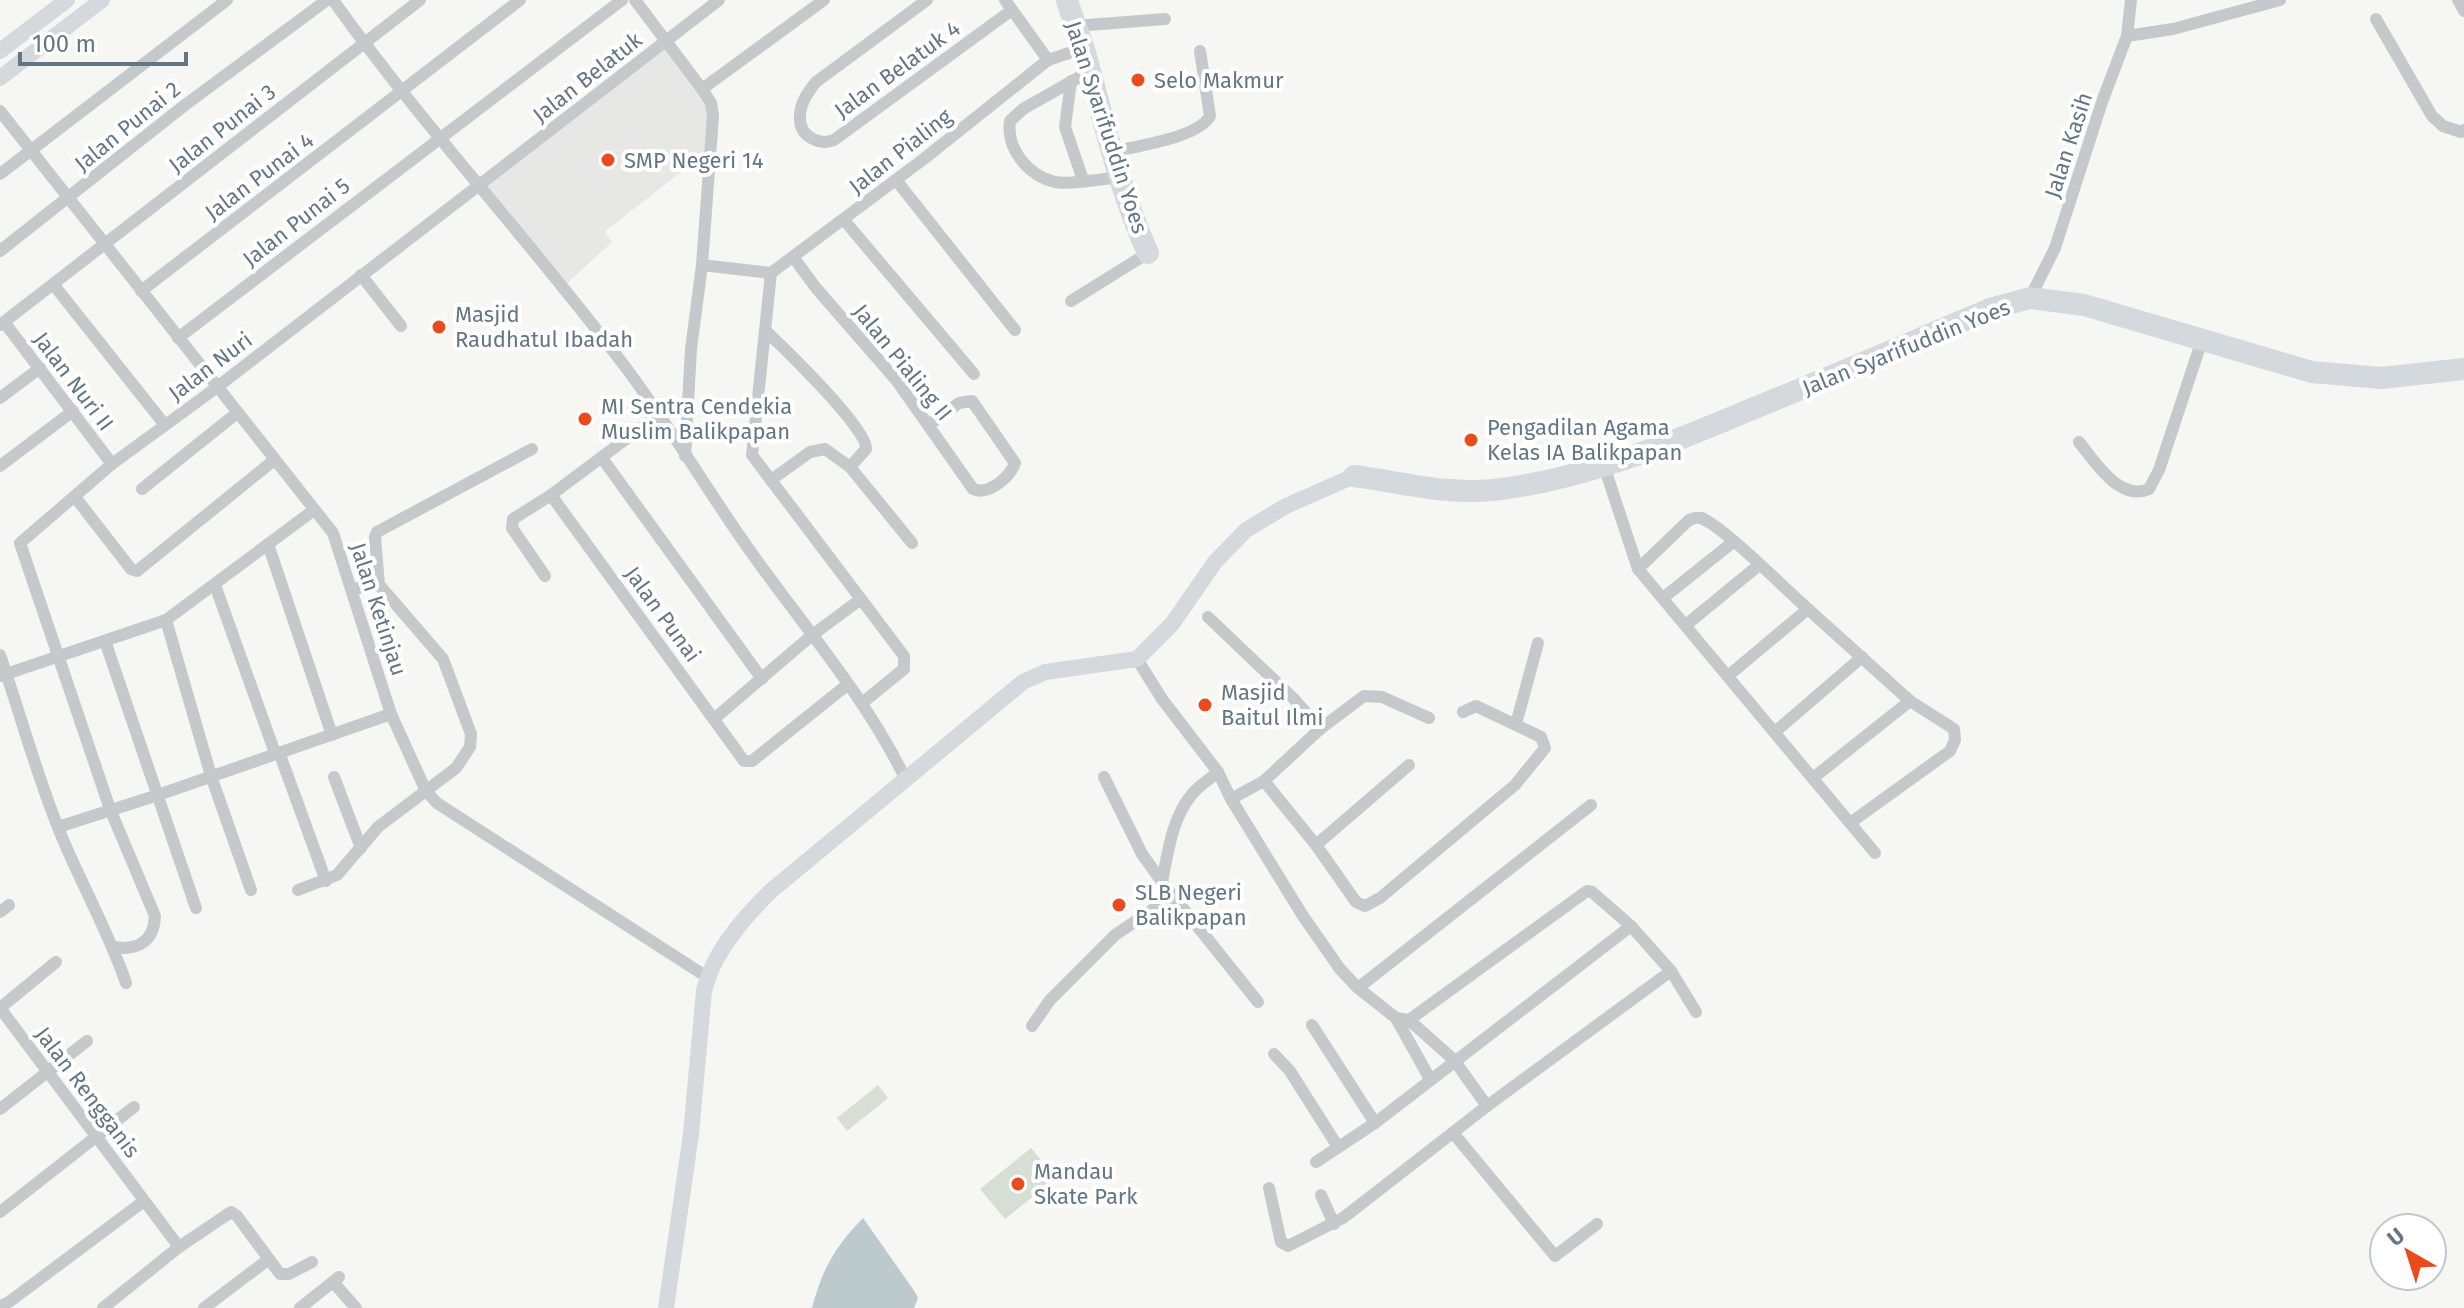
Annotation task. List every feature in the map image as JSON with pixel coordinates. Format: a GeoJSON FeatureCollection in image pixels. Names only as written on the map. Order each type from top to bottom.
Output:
{"type":"FeatureCollection","features":[{"type":"Feature","properties":{"kind":"highway","name":"Jalan Syarifuddin Yoes"},"geometry":{"type":"LineString","coordinates":[[1067,0],[1084,48],[1080,76],[1112,152],[1131,216],[1148,253]]}},
{"type":"Feature","properties":{"kind":"highway","name":"Jalan Syarifuddin Yoes"},"geometry":{"type":"LineString","coordinates":[[1354,476],[1419,487],[1491,490],[1557,479],[1691,435],[1993,308],[2030,298],[2084,305],[2312,372],[2381,378],[2464,369]]}},
{"type":"Feature","properties":{"kind":"street"},"geometry":{"type":"LineString","coordinates":[[0,51],[67,0]]}},
{"type":"Feature","properties":{"kind":"street"},"geometry":{"type":"LineString","coordinates":[[0,78],[102,0]]}},
{"type":"Feature","properties":{"kind":"street"},"geometry":{"type":"LineString","coordinates":[[0,174],[227,0]]}},
{"type":"Feature","properties":{"kind":"street"},"geometry":{"type":"LineString","coordinates":[[330,0],[402,93],[621,360],[720,510],[862,703],[888,743],[906,780]]}},
{"type":"Feature","properties":{"kind":"street","name":"Jalan Punai 2"},"geometry":{"type":"LineString","coordinates":[[0,251],[185,105],[330,0]]}},
{"type":"Feature","properties":{"kind":"street","name":"Jalan Punai 3"},"geometry":{"type":"LineString","coordinates":[[2,323],[420,0]]}},
{"type":"Feature","properties":{"kind":"street","name":"Jalan Punai 4"},"geometry":{"type":"LineString","coordinates":[[141,291],[520,0]]}},
{"type":"Feature","properties":{"kind":"street","name":"Jalan Punai 5"},"geometry":{"type":"LineString","coordinates":[[178,338],[622,0]]}},
{"type":"Feature","properties":{"kind":"street"},"geometry":{"type":"LineString","coordinates":[[635,0],[702,89],[711,103],[713,116],[702,265],[690,360],[685,456]]}},
{"type":"Feature","properties":{"kind":"street","name":"Jalan Belatuk"},"geometry":{"type":"LineString","coordinates":[[480,185],[719,0]]}},
{"type":"Feature","properties":{"kind":"street"},"geometry":{"type":"LineString","coordinates":[[702,89],[824,0]]}},
{"type":"Feature","properties":{"kind":"street","name":"Jalan Belatuk 4"},"geometry":{"type":"LineString","coordinates":[[927,0],[816,82],[806,94],[800,110],[799,123],[807,135],[827,143],[834,140],[1009,5]]}},
{"type":"Feature","properties":{"kind":"street","name":"Jalan Kasih"},"geometry":{"type":"LineString","coordinates":[[2030,298],[2055,248],[2103,99],[2127,36],[2131,0]]}},
{"type":"Feature","properties":{"kind":"street"},"geometry":{"type":"LineString","coordinates":[[2127,36],[2173,29],[2280,0]]}},
{"type":"Feature","properties":{"kind":"street"},"geometry":{"type":"LineString","coordinates":[[2458,0],[2464,11]]}},
{"type":"Feature","properties":{"kind":"street"},"geometry":{"type":"LineString","coordinates":[[1009,5],[1048,60]]}},
{"type":"Feature","properties":{"kind":"street"},"geometry":{"type":"LineString","coordinates":[[1075,26],[1165,19]]}},
{"type":"Feature","properties":{"kind":"street"},"geometry":{"type":"LineString","coordinates":[[2376,19],[2432,116],[2443,126],[2461,132],[2464,130]]}},
{"type":"Feature","properties":{"kind":"street","name":"Jalan Pialing"},"geometry":{"type":"LineString","coordinates":[[771,273],[844,220],[1048,60],[1084,48]]}},
{"type":"Feature","properties":{"kind":"street"},"geometry":{"type":"LineString","coordinates":[[1112,152],[1184,134],[1208,121],[1210,116],[1200,51]]}},
{"type":"Feature","properties":{"kind":"street"},"geometry":{"type":"LineString","coordinates":[[1080,76],[1065,127],[1083,180]]}},
{"type":"Feature","properties":{"kind":"street"},"geometry":{"type":"LineString","coordinates":[[1080,76],[1023,109],[1010,121],[1010,143],[1024,164],[1057,183],[1119,177]]}},
{"type":"Feature","properties":{"kind":"street","name":"Jalan Ketinjau"},"geometry":{"type":"LineString","coordinates":[[0,111],[336,539],[391,714],[426,791],[437,803],[707,977]]}},
{"type":"Feature","properties":{"kind":"street"},"geometry":{"type":"LineString","coordinates":[[896,180],[1015,330]]}},
{"type":"Feature","properties":{"kind":"street","name":"Jalan Nuri"},"geometry":{"type":"LineString","coordinates":[[59,658],[20,543],[112,464],[480,185]]}},
{"type":"Feature","properties":{"kind":"street"},"geometry":{"type":"LineString","coordinates":[[844,220],[974,374]]}},
{"type":"Feature","properties":{"kind":"street"},"geometry":{"type":"LineString","coordinates":[[1071,301],[1148,253]]}},
{"type":"Feature","properties":{"kind":"street","name":"Jalan Pialing II"},"geometry":{"type":"LineString","coordinates":[[794,258],[897,381],[973,489],[980,492],[986,490],[1010,473],[1015,463],[972,401],[959,403],[929,425]]}},
{"type":"Feature","properties":{"kind":"street"},"geometry":{"type":"LineString","coordinates":[[702,265],[771,273],[752,455],[904,656],[904,669],[862,703]]}},
{"type":"Feature","properties":{"kind":"street"},"geometry":{"type":"LineString","coordinates":[[361,275],[401,326]]}},
{"type":"Feature","properties":{"kind":"street"},"geometry":{"type":"LineString","coordinates":[[53,284],[165,425]]}},
{"type":"Feature","properties":{"kind":"street","name":"Jalan Nuri II"},"geometry":{"type":"LineString","coordinates":[[2,323],[112,464]]}},
{"type":"Feature","properties":{"kind":"street"},"geometry":{"type":"LineString","coordinates":[[766,331],[837,404],[865,438],[866,449],[850,467]]}},
{"type":"Feature","properties":{"kind":"street"},"geometry":{"type":"LineString","coordinates":[[2079,442],[2111,479],[2125,489],[2136,493],[2149,489],[2159,470],[2202,340]]}},
{"type":"Feature","properties":{"kind":"street"},"geometry":{"type":"LineString","coordinates":[[0,398],[40,368]]}},
{"type":"Feature","properties":{"kind":"street"},"geometry":{"type":"LineString","coordinates":[[0,466],[73,411]]}},
{"type":"Feature","properties":{"kind":"street"},"geometry":{"type":"LineString","coordinates":[[142,489],[237,413]]}},
{"type":"Feature","properties":{"kind":"street"},"geometry":{"type":"LineString","coordinates":[[545,576],[512,528],[513,519],[551,495],[658,415]]}},
{"type":"Feature","properties":{"kind":"street"},"geometry":{"type":"LineString","coordinates":[[298,890],[337,875],[378,827],[456,768],[470,747],[471,734],[443,659],[379,585],[377,532],[532,449]]}},
{"type":"Feature","properties":{"kind":"street"},"geometry":{"type":"LineString","coordinates":[[771,480],[819,449],[833,453],[850,467],[912,543]]}},
{"type":"Feature","properties":{"kind":"street"},"geometry":{"type":"LineString","coordinates":[[602,458],[762,679]]}},
{"type":"Feature","properties":{"kind":"street"},"geometry":{"type":"LineString","coordinates":[[75,497],[131,569],[137,571],[273,461]]}},
{"type":"Feature","properties":{"kind":"street"},"geometry":{"type":"LineString","coordinates":[[1604,466],[1638,569],[1875,853]]}},
{"type":"Feature","properties":{"kind":"street"},"geometry":{"type":"LineString","coordinates":[[666,1308],[691,1134],[699,1029],[707,977],[729,940],[761,901],[1033,676],[1137,659],[1172,624],[1215,562],[1246,530],[1286,506],[1354,476]]}},
{"type":"Feature","properties":{"kind":"street","name":"Jalan Punai"},"geometry":{"type":"LineString","coordinates":[[551,495],[747,762],[847,685]]}},
{"type":"Feature","properties":{"kind":"street"},"geometry":{"type":"LineString","coordinates":[[3,675],[166,620],[314,510]]}},
{"type":"Feature","properties":{"kind":"street"},"geometry":{"type":"LineString","coordinates":[[1638,569],[1689,520],[1696,517],[1703,519],[1733,542],[1910,701],[1954,729],[1954,745],[1950,751],[1850,823]]}},
{"type":"Feature","properties":{"kind":"street"},"geometry":{"type":"LineString","coordinates":[[1663,598],[1733,542]]}},
{"type":"Feature","properties":{"kind":"street"},"geometry":{"type":"LineString","coordinates":[[268,544],[332,735]]}},
{"type":"Feature","properties":{"kind":"street"},"geometry":{"type":"LineString","coordinates":[[1686,625],[1759,565]]}},
{"type":"Feature","properties":{"kind":"street"},"geometry":{"type":"LineString","coordinates":[[353,590],[370,584],[379,585]]}},
{"type":"Feature","properties":{"kind":"street"},"geometry":{"type":"LineString","coordinates":[[215,585],[326,881]]}},
{"type":"Feature","properties":{"kind":"street"},"geometry":{"type":"LineString","coordinates":[[714,719],[811,636],[861,599]]}},
{"type":"Feature","properties":{"kind":"street"},"geometry":{"type":"LineString","coordinates":[[1728,676],[1808,609]]}},
{"type":"Feature","properties":{"kind":"street"},"geometry":{"type":"LineString","coordinates":[[1208,617],[1294,699],[1320,729]]}},
{"type":"Feature","properties":{"kind":"street"},"geometry":{"type":"LineString","coordinates":[[166,620],[211,776],[251,890]]}},
{"type":"Feature","properties":{"kind":"street"},"geometry":{"type":"LineString","coordinates":[[105,641],[196,908]]}},
{"type":"Feature","properties":{"kind":"street"},"geometry":{"type":"LineString","coordinates":[[1516,724],[1538,643]]}},
{"type":"Feature","properties":{"kind":"street"},"geometry":{"type":"LineString","coordinates":[[0,655],[3,675],[58,827],[92,906],[114,947],[126,983]]}},
{"type":"Feature","properties":{"kind":"street"},"geometry":{"type":"LineString","coordinates":[[1775,732],[1862,657]]}},
{"type":"Feature","properties":{"kind":"street"},"geometry":{"type":"LineString","coordinates":[[59,658],[110,809],[155,916],[151,936],[139,945],[126,949],[114,947]]}},
{"type":"Feature","properties":{"kind":"street"},"geometry":{"type":"LineString","coordinates":[[1137,659],[1162,699],[1218,772],[1231,799],[1303,916],[1340,969],[1358,988],[1454,1060],[1487,1106]]}},
{"type":"Feature","properties":{"kind":"street"},"geometry":{"type":"LineString","coordinates":[[1231,799],[1264,781],[1320,729],[1364,696],[1382,697],[1429,718]]}},
{"type":"Feature","properties":{"kind":"street"},"geometry":{"type":"LineString","coordinates":[[1813,778],[1910,701]]}},
{"type":"Feature","properties":{"kind":"street"},"geometry":{"type":"LineString","coordinates":[[1264,781],[1316,845],[1356,902],[1365,906],[1380,898],[1515,785],[1545,748],[1541,737],[1476,706],[1463,712]]}},
{"type":"Feature","properties":{"kind":"street"},"geometry":{"type":"LineString","coordinates":[[58,827],[391,714]]}},
{"type":"Feature","properties":{"kind":"street"},"geometry":{"type":"LineString","coordinates":[[1316,845],[1409,765]]}},
{"type":"Feature","properties":{"kind":"street"},"geometry":{"type":"LineString","coordinates":[[1162,882],[1169,844],[1179,814],[1193,793],[1218,772]]}},
{"type":"Feature","properties":{"kind":"street"},"geometry":{"type":"LineString","coordinates":[[334,777],[361,848]]}},
{"type":"Feature","properties":{"kind":"street"},"geometry":{"type":"LineString","coordinates":[[1104,777],[1142,854],[1258,1002]]}},
{"type":"Feature","properties":{"kind":"street"},"geometry":{"type":"LineString","coordinates":[[1358,988],[1591,805]]}},
{"type":"Feature","properties":{"kind":"street"},"geometry":{"type":"LineString","coordinates":[[1402,1019],[1585,892],[1592,892],[1631,926],[1671,971],[1696,1012]]}},
{"type":"Feature","properties":{"kind":"street"},"geometry":{"type":"LineString","coordinates":[[1032,1026],[1050,1000],[1115,935],[1173,896]]}},
{"type":"Feature","properties":{"kind":"street"},"geometry":{"type":"LineString","coordinates":[[1316,1162],[1375,1123],[1631,926]]}},
{"type":"Feature","properties":{"kind":"street"},"geometry":{"type":"LineString","coordinates":[[0,1008],[56,962]]}},
{"type":"Feature","properties":{"kind":"street"},"geometry":{"type":"LineString","coordinates":[[1269,1188],[1284,1245],[1288,1246],[1334,1224],[1487,1106],[1671,971]]}},
{"type":"Feature","properties":{"kind":"street","name":"Jalan Rengganis"},"geometry":{"type":"LineString","coordinates":[[0,1008],[179,1247]]}},
{"type":"Feature","properties":{"kind":"street"},"geometry":{"type":"LineString","coordinates":[[1402,1019],[1430,1079]]}},
{"type":"Feature","properties":{"kind":"street"},"geometry":{"type":"LineString","coordinates":[[1312,1025],[1375,1123]]}},
{"type":"Feature","properties":{"kind":"street"},"geometry":{"type":"LineString","coordinates":[[0,1109],[87,1041]]}},
{"type":"Feature","properties":{"kind":"street"},"geometry":{"type":"LineString","coordinates":[[1274,1054],[1290,1071],[1338,1147]]}},
{"type":"Feature","properties":{"kind":"street"},"geometry":{"type":"LineString","coordinates":[[0,1212],[134,1107]]}},
{"type":"Feature","properties":{"kind":"street"},"geometry":{"type":"LineString","coordinates":[[1454,1134],[1555,1256],[1597,1224]]}},
{"type":"Feature","properties":{"kind":"street"},"geometry":{"type":"LineString","coordinates":[[1321,1195],[1334,1224]]}},
{"type":"Feature","properties":{"kind":"street"},"geometry":{"type":"LineString","coordinates":[[0,1306],[144,1201]]}},
{"type":"Feature","properties":{"kind":"street"},"geometry":{"type":"LineString","coordinates":[[103,1308],[179,1247],[231,1212],[282,1275],[312,1262]]}},
{"type":"Feature","properties":{"kind":"street"},"geometry":{"type":"LineString","coordinates":[[204,1308],[269,1259]]}},
{"type":"Feature","properties":{"kind":"street"},"geometry":{"type":"LineString","coordinates":[[300,1308],[336,1280],[356,1308]]}},
{"type":"Feature","properties":{"kind":"shaded area","name":"SMP Negeri 14"},"geometry":{"type":"Polygon","coordinates":[[[667,48],[708,105],[712,148],[608,229],[605,232],[612,242],[563,287],[484,186],[667,48]]]}},
{"type":"Feature","properties":{"kind":"shaded area"},"geometry":{"type":"Polygon","coordinates":[[[878,1085],[888,1098],[847,1131],[837,1118],[878,1085]]]}},
{"type":"Feature","properties":{"kind":"shaded area","name":"Mandau Skate Park"},"geometry":{"type":"Polygon","coordinates":[[[1031,1148],[1056,1178],[1005,1219],[980,1189],[1031,1148]]]}},
{"type":"Feature","properties":{"kind":"shaded area"},"geometry":{"type":"Polygon","coordinates":[[[863,1218],[915,1292],[918,1298],[914,1308],[812,1308],[831,1259],[863,1218]]]}},
{"type":"Feature","properties":{"kind":"place","name":"Selo Makmur"},"geometry":{"type":"Point","coordinates":[1138,80]}},
{"type":"Feature","properties":{"kind":"place","name":"SMP Negeri 14"},"geometry":{"type":"Point","coordinates":[608,160]}},
{"type":"Feature","properties":{"kind":"place","name":"Masjid Raudhatul Ibadah"},"geometry":{"type":"Point","coordinates":[439,327]}},
{"type":"Feature","properties":{"kind":"place","name":"MI Sentra Cendekia Muslim Balikpapan"},"geometry":{"type":"Point","coordinates":[585,419]}},
{"type":"Feature","properties":{"kind":"place","name":"Pengadilan Agama Kelas IA Balikpapan"},"geometry":{"type":"Point","coordinates":[1471,440]}},
{"type":"Feature","properties":{"kind":"place","name":"Masjid Baitul Ilmi"},"geometry":{"type":"Point","coordinates":[1205,705]}},
{"type":"Feature","properties":{"kind":"place","name":"SLB Negeri Balikpapan"},"geometry":{"type":"Point","coordinates":[1119,905]}},
{"type":"Feature","properties":{"kind":"place","name":"Mandau Skate Park"},"geometry":{"type":"Point","coordinates":[1018,1184]}}]}
